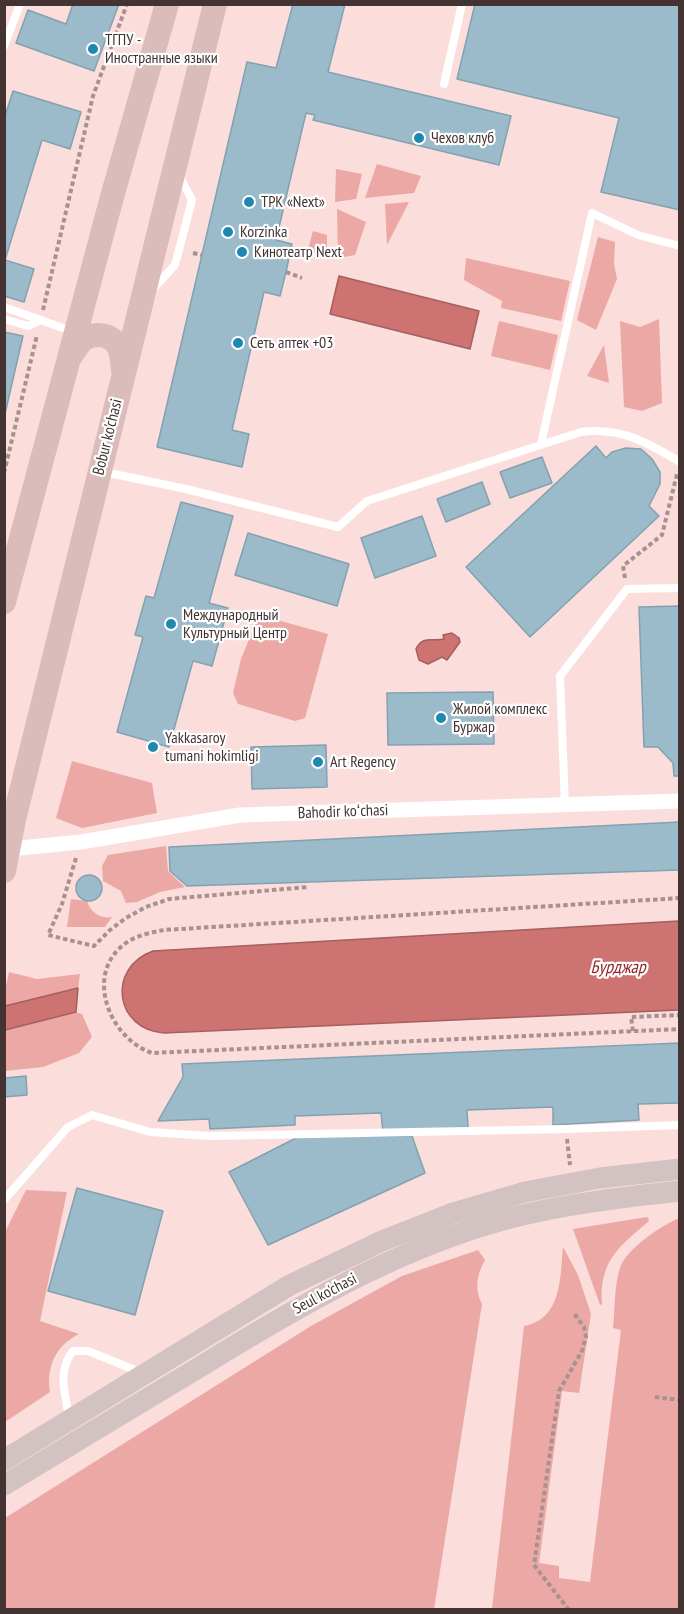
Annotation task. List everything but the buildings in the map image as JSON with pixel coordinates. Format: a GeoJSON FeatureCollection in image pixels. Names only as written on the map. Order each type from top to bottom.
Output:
{"type":"FeatureCollection","features":[{"type":"Feature","properties":{"kind":"main road"},"geometry":{"type":"LineString","coordinates":[[4,602],[112,196],[167,4]]}},
{"type":"Feature","properties":{"kind":"main road","name":"Bobur ko'chasi"},"geometry":{"type":"LineString","coordinates":[[7,860],[215,4]]}},
{"type":"Feature","properties":{"kind":"main road"},"geometry":{"type":"LineString","coordinates":[[68,359],[82,341],[92,335],[103,335],[115,341],[122,353],[123,375]]}},
{"type":"Feature","properties":{"kind":"main road","name":"Seul ko'chasi"},"geometry":{"type":"LineString","coordinates":[[4,1460],[312,1273],[421,1224],[525,1192],[600,1178],[680,1169]]}},
{"type":"Feature","properties":{"kind":"main road","name":"Seul ko'chasi"},"geometry":{"type":"LineString","coordinates":[[4,1485],[301,1305],[392,1260],[462,1232],[534,1212],[582,1203],[680,1191]]}},
{"type":"Feature","properties":{"kind":"street","name":"Bahodir koʻchasi"},"geometry":{"type":"LineString","coordinates":[[7,860],[81,842],[240,815],[680,801]]}},
{"type":"Feature","properties":{"kind":"lane"},"geometry":{"type":"LineString","coordinates":[[4,46],[20,4]]}},
{"type":"Feature","properties":{"kind":"lane"},"geometry":{"type":"LineString","coordinates":[[444,84],[462,4]]}},
{"type":"Feature","properties":{"kind":"lane"},"geometry":{"type":"LineString","coordinates":[[541,444],[592,213],[638,235],[680,246]]}},
{"type":"Feature","properties":{"kind":"lane"},"geometry":{"type":"LineString","coordinates":[[4,307],[76,333]]}},
{"type":"Feature","properties":{"kind":"lane"},"geometry":{"type":"LineString","coordinates":[[4,319],[28,326],[41,320]]}},
{"type":"Feature","properties":{"kind":"lane"},"geometry":{"type":"LineString","coordinates":[[100,471],[186,489],[338,527],[367,501],[581,432],[614,432],[644,441],[680,462]]}},
{"type":"Feature","properties":{"kind":"lane"},"geometry":{"type":"LineString","coordinates":[[565,806],[560,676],[627,589],[680,588]]}},
{"type":"Feature","properties":{"kind":"lane"},"geometry":{"type":"LineString","coordinates":[[4,1200],[68,1127],[92,1115],[150,1132],[210,1136],[567,1130],[680,1125]]}},
{"type":"Feature","properties":{"kind":"lane"},"geometry":{"type":"LineString","coordinates":[[69,1420],[62,1374],[65,1360],[73,1351],[88,1351],[144,1374]]}},
{"type":"Feature","properties":{"kind":"path"},"geometry":{"type":"LineString","coordinates":[[4,473],[93,96],[127,4]]}},
{"type":"Feature","properties":{"kind":"path"},"geometry":{"type":"LineString","coordinates":[[193,253],[202,255]]}},
{"type":"Feature","properties":{"kind":"path"},"geometry":{"type":"LineString","coordinates":[[286,272],[302,278]]}},
{"type":"Feature","properties":{"kind":"path"},"geometry":{"type":"LineString","coordinates":[[627,589],[623,566],[662,535],[677,472]]}},
{"type":"Feature","properties":{"kind":"path"},"geometry":{"type":"LineString","coordinates":[[81,842],[62,904],[48,935],[94,946],[126,918],[146,907],[169,899],[308,887]]}},
{"type":"Feature","properties":{"kind":"path"},"geometry":{"type":"LineString","coordinates":[[680,898],[165,930],[129,941],[119,949],[111,960],[104,986],[105,1001],[117,1026],[131,1042],[152,1053],[680,1029]]}},
{"type":"Feature","properties":{"kind":"path"},"geometry":{"type":"LineString","coordinates":[[633,1031],[632,1017],[680,1015]]}},
{"type":"Feature","properties":{"kind":"path"},"geometry":{"type":"LineString","coordinates":[[567,1130],[570,1165]]}},
{"type":"Feature","properties":{"kind":"path"},"geometry":{"type":"LineString","coordinates":[[569,1610],[534,1565],[560,1391],[582,1351],[586,1337],[584,1327],[573,1312]]}},
{"type":"Feature","properties":{"kind":"path"},"geometry":{"type":"LineString","coordinates":[[655,1397],[680,1400]]}},
{"type":"Feature","properties":{"kind":"shaded area"},"geometry":{"type":"Polygon","coordinates":[[[377,164],[421,176],[414,193],[365,198],[377,164]]]}},
{"type":"Feature","properties":{"kind":"shaded area"},"geometry":{"type":"Polygon","coordinates":[[[336,169],[362,174],[356,199],[335,202],[336,169]]]}},
{"type":"Feature","properties":{"kind":"shaded area"},"geometry":{"type":"Polygon","coordinates":[[[409,202],[387,245],[385,204],[409,202]]]}},
{"type":"Feature","properties":{"kind":"shaded area"},"geometry":{"type":"Polygon","coordinates":[[[337,209],[366,222],[355,255],[338,258],[337,209]]]}},
{"type":"Feature","properties":{"kind":"shaded area"},"geometry":{"type":"Polygon","coordinates":[[[313,231],[327,235],[327,256],[307,253],[313,231]]]}},
{"type":"Feature","properties":{"kind":"shaded area"},"geometry":{"type":"Polygon","coordinates":[[[598,237],[615,242],[614,264],[617,279],[596,330],[577,320],[598,237]]]}},
{"type":"Feature","properties":{"kind":"shaded area"},"geometry":{"type":"Polygon","coordinates":[[[466,258],[570,281],[561,321],[501,308],[502,301],[464,280],[466,258]]]}},
{"type":"Feature","properties":{"kind":"shaded area"},"geometry":{"type":"Polygon","coordinates":[[[659,319],[662,403],[642,411],[624,407],[620,321],[640,327],[659,319]]]}},
{"type":"Feature","properties":{"kind":"shaded area"},"geometry":{"type":"Polygon","coordinates":[[[499,321],[558,335],[550,370],[491,356],[499,321]]]}},
{"type":"Feature","properties":{"kind":"shaded area"},"geometry":{"type":"Polygon","coordinates":[[[604,345],[609,383],[587,376],[604,345]]]}},
{"type":"Feature","properties":{"kind":"shaded area"},"geometry":{"type":"Polygon","coordinates":[[[259,615],[328,634],[305,718],[295,721],[238,704],[233,693],[241,659],[259,615]]]}},
{"type":"Feature","properties":{"kind":"shaded area"},"geometry":{"type":"Polygon","coordinates":[[[72,761],[152,783],[157,813],[82,828],[56,818],[72,761]]]}},
{"type":"Feature","properties":{"kind":"shaded area"},"geometry":{"type":"Polygon","coordinates":[[[166,846],[168,871],[185,887],[160,892],[137,902],[126,903],[121,891],[103,881],[102,866],[108,855],[166,846]]]}},
{"type":"Feature","properties":{"kind":"shaded area"},"geometry":{"type":"Polygon","coordinates":[[[71,899],[87,901],[96,914],[112,917],[105,927],[67,927],[71,899]]]}},
{"type":"Feature","properties":{"kind":"shaded area"},"geometry":{"type":"Polygon","coordinates":[[[9,972],[37,979],[80,974],[78,988],[5,1006],[9,972]]]}},
{"type":"Feature","properties":{"kind":"shaded area"},"geometry":{"type":"Polygon","coordinates":[[[76,1012],[82,1014],[92,1037],[79,1053],[43,1067],[5,1071],[4,1030],[76,1012]]]}},
{"type":"Feature","properties":{"kind":"shaded area"},"geometry":{"type":"Polygon","coordinates":[[[26,1190],[67,1192],[40,1321],[79,1334],[64,1344],[54,1358],[50,1374],[50,1392],[5,1422],[5,1232],[26,1190]]]}},
{"type":"Feature","properties":{"kind":"shaded area"},"geometry":{"type":"Polygon","coordinates":[[[647,1217],[648,1222],[619,1248],[607,1266],[600,1305],[573,1229],[647,1217]]]}},
{"type":"Feature","properties":{"kind":"shaded area"},"geometry":{"type":"Polygon","coordinates":[[[679,1218],[679,1609],[492,1609],[524,1326],[546,1315],[557,1296],[563,1247],[578,1275],[591,1314],[579,1393],[562,1391],[539,1563],[559,1566],[559,1578],[590,1582],[621,1330],[613,1328],[618,1275],[629,1253],[654,1232],[679,1218]]]}},
{"type":"Feature","properties":{"kind":"shaded area"},"geometry":{"type":"Polygon","coordinates":[[[478,1250],[485,1260],[478,1282],[478,1293],[482,1304],[434,1609],[5,1609],[5,1518],[311,1326],[402,1276],[478,1250]]]}},
{"type":"Feature","properties":{"kind":"water"},"geometry":{"type":"Polygon","coordinates":[[[339,276],[479,311],[470,349],[330,314],[339,276]]]}},
{"type":"Feature","properties":{"kind":"water"},"geometry":{"type":"Polygon","coordinates":[[[452,633],[459,638],[460,642],[447,660],[442,657],[428,664],[419,660],[416,649],[422,642],[444,639],[443,635],[452,633]]]}},
{"type":"Feature","properties":{"kind":"water","name":"Бурджар"},"geometry":{"type":"Polygon","coordinates":[[[679,921],[679,1010],[164,1033],[148,1029],[135,1021],[122,997],[123,984],[128,971],[138,959],[153,951],[679,921]]]}},
{"type":"Feature","properties":{"kind":"water"},"geometry":{"type":"Polygon","coordinates":[[[78,988],[76,1012],[5,1030],[5,1006],[78,988]]]}},
{"type":"Feature","properties":{"kind":"place","name":"ТГПУ - Иностранные языки"},"geometry":{"type":"Point","coordinates":[93,49]}},
{"type":"Feature","properties":{"kind":"place","name":"Чехов клуб"},"geometry":{"type":"Point","coordinates":[419,138]}},
{"type":"Feature","properties":{"kind":"place","name":"ТРК «Next»"},"geometry":{"type":"Point","coordinates":[249,202]}},
{"type":"Feature","properties":{"kind":"place","name":"Korzinka"},"geometry":{"type":"Point","coordinates":[228,232]}},
{"type":"Feature","properties":{"kind":"place","name":"Кинотеатр Next"},"geometry":{"type":"Point","coordinates":[242,252]}},
{"type":"Feature","properties":{"kind":"place","name":"Сеть аптек +03"},"geometry":{"type":"Point","coordinates":[238,343]}},
{"type":"Feature","properties":{"kind":"place","name":"Международный Культурный Центр"},"geometry":{"type":"Point","coordinates":[171,624]}},
{"type":"Feature","properties":{"kind":"place","name":"Жилой комплекс Буржар"},"geometry":{"type":"Point","coordinates":[441,718]}},
{"type":"Feature","properties":{"kind":"place","name":"Yakkasaroy tumani hokimligi"},"geometry":{"type":"Point","coordinates":[153,747]}},
{"type":"Feature","properties":{"kind":"place","name":"Art Regency"},"geometry":{"type":"Point","coordinates":[318,762]}}]}
